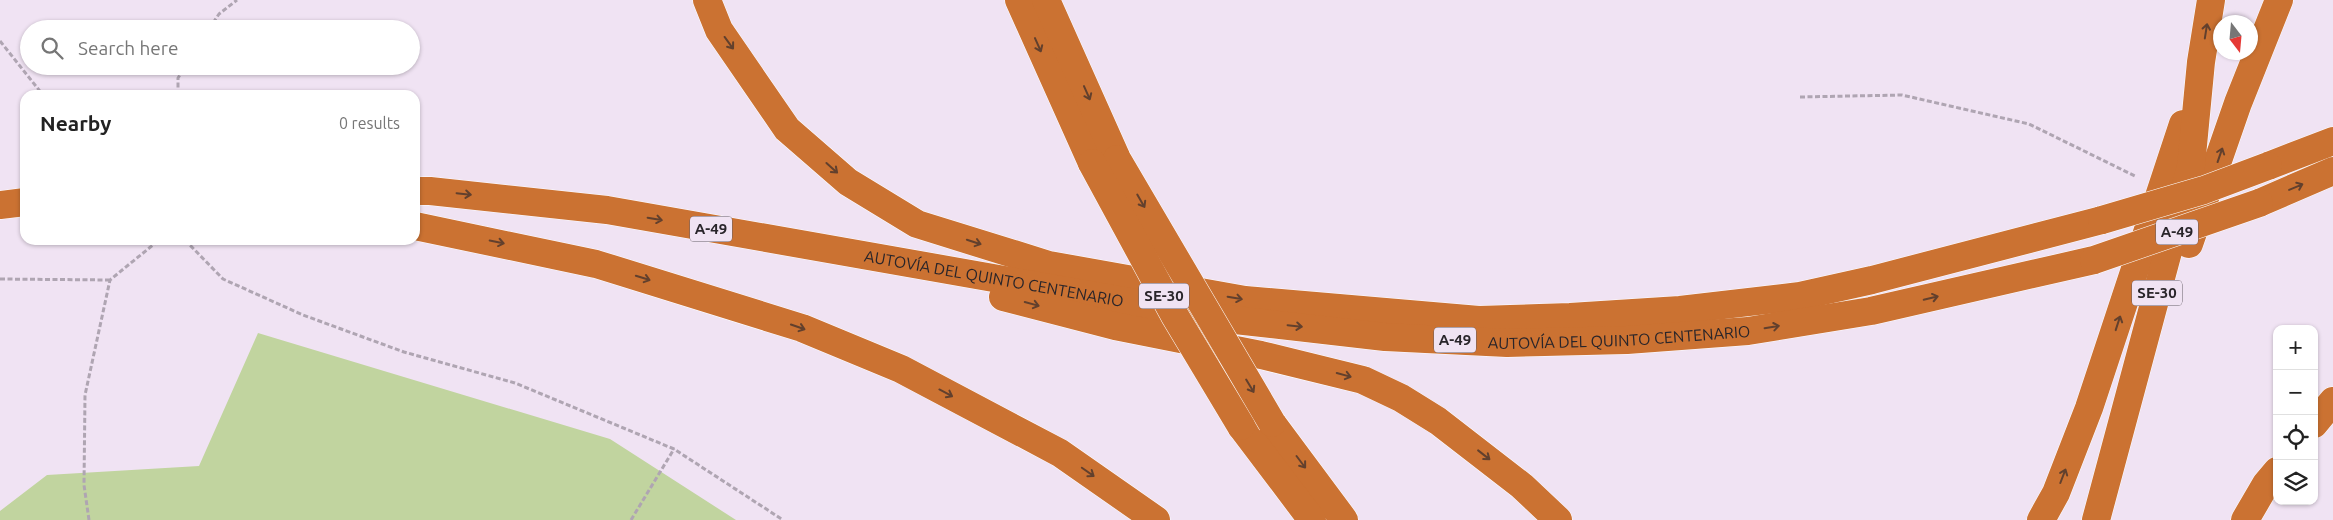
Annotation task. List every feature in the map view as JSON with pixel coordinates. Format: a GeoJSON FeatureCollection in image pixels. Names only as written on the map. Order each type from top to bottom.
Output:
{"type":"FeatureCollection","features":[{"type":"Feature","properties":{"kind":"highway"},"geometry":{"type":"LineString","coordinates":[[707,0],[719,30],[787,129],[848,182],[917,224],[1049,265],[1245,300],[1479,320],[1570,317],[1680,310],[1818,292],[1872,280],[2102,220],[2204,190],[2333,141]]}},
{"type":"Feature","properties":{"kind":"highway","name":"SE-30"},"geometry":{"type":"LineString","coordinates":[[1019,0],[1104,161],[1175,316],[1241,426],[1312,520]]}},
{"type":"Feature","properties":{"kind":"highway"},"geometry":{"type":"LineString","coordinates":[[1046,0],[1104,161],[1272,423],[1344,520]]}},
{"type":"Feature","properties":{"kind":"highway","name":"SE-30"},"geometry":{"type":"LineString","coordinates":[[2096,520],[2190,166],[2201,62],[2211,0]]}},
{"type":"Feature","properties":{"kind":"highway"},"geometry":{"type":"LineString","coordinates":[[2106,482],[2238,103],[2279,0]]}},
{"type":"Feature","properties":{"kind":"highway"},"geometry":{"type":"LineString","coordinates":[[2041,520],[2056,493],[2089,408],[2163,188],[2201,62]]}},
{"type":"Feature","properties":{"kind":"highway","name":"AUTOVÍA DEL QUINTO CENTENARIO"},"geometry":{"type":"LineString","coordinates":[[420,191],[607,210],[1226,319],[1385,337],[1507,343],[1628,340],[1748,331],[1872,311],[2094,260],[2259,203],[2333,171]]}},
{"type":"Feature","properties":{"kind":"highway"},"geometry":{"type":"LineString","coordinates":[[0,205],[20,203]]}},
{"type":"Feature","properties":{"kind":"highway"},"geometry":{"type":"LineString","coordinates":[[420,227],[596,264],[802,328],[901,369],[1060,453],[1156,520]]}},
{"type":"Feature","properties":{"kind":"highway"},"geometry":{"type":"LineString","coordinates":[[816,248],[1115,326],[1261,355],[1363,380],[1401,398],[1438,422],[1522,486],[1558,520]]}},
{"type":"Feature","properties":{"kind":"highway"},"geometry":{"type":"LineString","coordinates":[[2318,419],[2333,401]]}},
{"type":"Feature","properties":{"kind":"highway"},"geometry":{"type":"LineString","coordinates":[[2245,520],[2273,476]]}},
{"type":"Feature","properties":{"kind":"path"},"geometry":{"type":"LineString","coordinates":[[215,20],[219,14],[237,0]]}},
{"type":"Feature","properties":{"kind":"path"},"geometry":{"type":"LineString","coordinates":[[0,41],[20,66]]}},
{"type":"Feature","properties":{"kind":"path"},"geometry":{"type":"LineString","coordinates":[[27,75],[39,90]]}},
{"type":"Feature","properties":{"kind":"path"},"geometry":{"type":"LineString","coordinates":[[178,90],[178,78],[180,75]]}},
{"type":"Feature","properties":{"kind":"path"},"geometry":{"type":"LineString","coordinates":[[1800,97],[1902,96],[2029,124],[2163,188]]}},
{"type":"Feature","properties":{"kind":"path"},"geometry":{"type":"LineString","coordinates":[[89,520],[84,485],[85,395],[110,280],[153,245]]}},
{"type":"Feature","properties":{"kind":"path"},"geometry":{"type":"LineString","coordinates":[[190,245],[223,279],[303,315],[404,352],[515,383],[674,449],[782,520]]}},
{"type":"Feature","properties":{"kind":"path"},"geometry":{"type":"LineString","coordinates":[[0,279],[110,280]]}},
{"type":"Feature","properties":{"kind":"path"},"geometry":{"type":"LineString","coordinates":[[631,520],[674,449]]}},
{"type":"Feature","properties":{"kind":"green space"},"geometry":{"type":"Polygon","coordinates":[[[258,333],[610,439],[736,520],[0,520],[0,511],[47,475],[199,466],[258,333]]]}}]}
